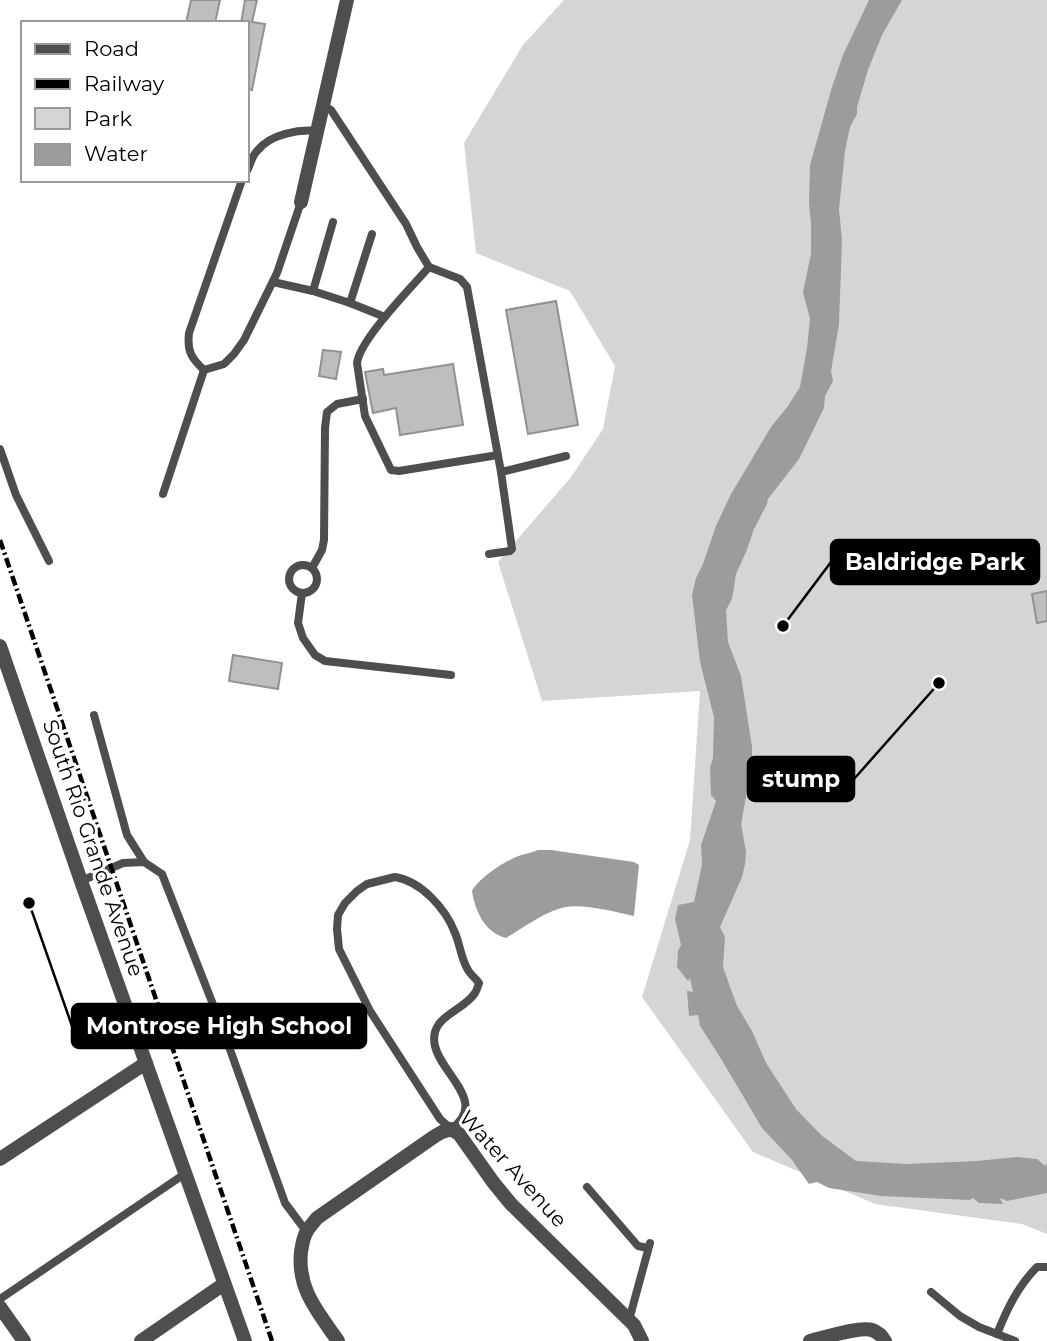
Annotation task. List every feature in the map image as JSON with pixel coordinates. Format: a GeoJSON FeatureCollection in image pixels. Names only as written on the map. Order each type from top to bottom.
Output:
{"type":"FeatureCollection","features":[{"type":"Feature","properties":{"kind":"street"},"geometry":{"type":"LineString","coordinates":[[301,202],[347,0]]}},
{"type":"Feature","properties":{"kind":"street","name":"South Rio Grande Avenue"},"geometry":{"type":"LineString","coordinates":[[0,646],[245,1341]]}},
{"type":"Feature","properties":{"kind":"street"},"geometry":{"type":"LineString","coordinates":[[0,1159],[146,1063]]}},
{"type":"Feature","properties":{"kind":"street"},"geometry":{"type":"LineString","coordinates":[[338,1341],[307,1293],[301,1278],[300,1264],[306,1231],[317,1218],[435,1136],[451,1129]]}},
{"type":"Feature","properties":{"kind":"street","name":"Water Avenue"},"geometry":{"type":"LineString","coordinates":[[451,1129],[459,1134],[511,1204],[634,1325],[642,1341]]}},
{"type":"Feature","properties":{"kind":"street"},"geometry":{"type":"LineString","coordinates":[[141,1341],[224,1284]]}},
{"type":"Feature","properties":{"kind":"street"},"geometry":{"type":"LineString","coordinates":[[0,1307],[24,1341]]}},
{"type":"Feature","properties":{"kind":"street"},"geometry":{"type":"LineString","coordinates":[[810,1341],[858,1330],[871,1330],[885,1341]]}},
{"type":"Feature","properties":{"kind":"lane"},"geometry":{"type":"LineString","coordinates":[[324,106],[331,110],[399,213],[429,267],[460,279],[467,287],[501,472],[512,550],[489,554]]}},
{"type":"Feature","properties":{"kind":"lane"},"geometry":{"type":"LineString","coordinates":[[248,169],[257,151],[270,140],[286,134],[318,131]]}},
{"type":"Feature","properties":{"kind":"lane"},"geometry":{"type":"LineString","coordinates":[[204,370],[191,356],[189,333],[241,182]]}},
{"type":"Feature","properties":{"kind":"lane"},"geometry":{"type":"LineString","coordinates":[[204,370],[224,364],[244,340],[273,282],[301,202]]}},
{"type":"Feature","properties":{"kind":"lane"},"geometry":{"type":"LineString","coordinates":[[313,291],[333,222]]}},
{"type":"Feature","properties":{"kind":"lane"},"geometry":{"type":"LineString","coordinates":[[350,303],[372,234]]}},
{"type":"Feature","properties":{"kind":"lane"},"geometry":{"type":"LineString","coordinates":[[429,267],[385,317],[358,354],[365,416],[391,470],[399,471],[498,455]]}},
{"type":"Feature","properties":{"kind":"lane"},"geometry":{"type":"LineString","coordinates":[[273,282],[313,291],[385,317]]}},
{"type":"Feature","properties":{"kind":"lane"},"geometry":{"type":"LineString","coordinates":[[163,494],[204,370]]}},
{"type":"Feature","properties":{"kind":"lane"},"geometry":{"type":"LineString","coordinates":[[312,568],[322,550],[324,540],[327,412],[337,404],[363,399]]}},
{"type":"Feature","properties":{"kind":"lane"},"geometry":{"type":"LineString","coordinates":[[0,449],[16,495],[49,561]]}},
{"type":"Feature","properties":{"kind":"lane"},"geometry":{"type":"LineString","coordinates":[[501,472],[566,456]]}},
{"type":"Feature","properties":{"kind":"lane"},"geometry":{"type":"LineString","coordinates":[[304,565],[312,568],[317,576],[316,585],[310,592],[302,593],[293,589],[289,576],[295,568],[304,565]]}},
{"type":"Feature","properties":{"kind":"lane"},"geometry":{"type":"LineString","coordinates":[[302,593],[298,623],[303,638],[315,655],[325,661],[451,675]]}},
{"type":"Feature","properties":{"kind":"lane"},"geometry":{"type":"LineString","coordinates":[[94,715],[127,835],[144,862],[162,874],[223,1030],[285,1203],[306,1231]]}},
{"type":"Feature","properties":{"kind":"lane"},"geometry":{"type":"LineString","coordinates":[[81,881],[123,863],[144,862]]}},
{"type":"Feature","properties":{"kind":"lane","name":"Water Avenue"},"geometry":{"type":"LineString","coordinates":[[395,877],[404,879],[433,900],[448,918],[468,970],[479,983],[474,995],[437,1025],[434,1036],[441,1060],[462,1091],[464,1099],[463,1121],[451,1129],[440,1119],[370,1011],[339,948],[338,915],[345,903],[367,884],[395,877]]}},
{"type":"Feature","properties":{"kind":"lane"},"geometry":{"type":"LineString","coordinates":[[0,1299],[186,1173]]}},
{"type":"Feature","properties":{"kind":"lane"},"geometry":{"type":"LineString","coordinates":[[587,1187],[638,1246],[649,1245],[629,1320]]}},
{"type":"Feature","properties":{"kind":"lane"},"geometry":{"type":"LineString","coordinates":[[997,1334],[1025,1279],[1037,1268],[1047,1267]]}},
{"type":"Feature","properties":{"kind":"lane"},"geometry":{"type":"LineString","coordinates":[[931,1292],[960,1316],[979,1327],[1015,1341]]}},
{"type":"Feature","properties":{"kind":"green space"},"geometry":{"type":"Polygon","coordinates":[[[564,0],[1047,0],[1047,1234],[1022,1224],[875,1204],[753,1152],[642,997],[690,840],[700,691],[542,701],[498,562],[571,477],[603,429],[615,366],[570,291],[476,253],[464,143],[523,45],[564,0]]]}},
{"type":"Feature","properties":{"kind":"water"},"geometry":{"type":"Polygon","coordinates":[[[869,0],[902,0],[882,35],[868,70],[845,151],[839,209],[842,240],[839,324],[831,371],[833,381],[825,396],[824,408],[799,459],[768,499],[736,574],[732,599],[726,610],[728,642],[741,676],[752,747],[752,764],[741,824],[746,852],[745,864],[720,927],[725,937],[723,967],[737,1006],[766,1063],[796,1109],[821,1135],[856,1161],[906,1164],[1017,1157],[1037,1159],[1045,1166],[1047,1163],[1047,1193],[1007,1201],[1000,1198],[1003,1204],[979,1203],[973,1198],[881,1196],[829,1188],[817,1182],[809,1184],[792,1160],[762,1128],[700,1026],[698,1015],[689,1016],[687,991],[693,992],[690,978],[688,981],[677,967],[681,945],[675,919],[678,905],[694,902],[702,865],[701,845],[716,801],[711,795],[710,767],[713,758],[714,717],[700,662],[692,595],[716,526],[731,494],[771,427],[800,387],[810,319],[803,292],[811,254],[810,165],[843,55],[869,0]]]}},
{"type":"Feature","properties":{"kind":"water"},"geometry":{"type":"Polygon","coordinates":[[[538,850],[634,862],[639,865],[634,916],[574,906],[543,915],[506,938],[492,931],[482,920],[472,891],[498,867],[516,857],[538,850]]]}},
{"type":"Feature","properties":{"kind":"building"},"geometry":{"type":"Polygon","coordinates":[[[191,0],[220,0],[215,21],[186,21],[191,0]]]}},
{"type":"Feature","properties":{"kind":"building"},"geometry":{"type":"Polygon","coordinates":[[[245,0],[257,0],[252,22],[265,24],[252,90],[248,89],[248,21],[241,21],[245,0]]]}},
{"type":"Feature","properties":{"kind":"building"},"geometry":{"type":"Polygon","coordinates":[[[556,301],[578,425],[528,434],[506,310],[556,301]]]}},
{"type":"Feature","properties":{"kind":"building"},"geometry":{"type":"Polygon","coordinates":[[[323,350],[341,352],[336,379],[319,376],[323,350]]]}},
{"type":"Feature","properties":{"kind":"building"},"geometry":{"type":"Polygon","coordinates":[[[453,364],[463,425],[400,435],[396,408],[373,413],[365,372],[383,369],[384,375],[453,364]]]}},
{"type":"Feature","properties":{"kind":"building"},"geometry":{"type":"Polygon","coordinates":[[[1047,591],[1047,621],[1037,623],[1032,594],[1047,591]]]}},
{"type":"Feature","properties":{"kind":"building"},"geometry":{"type":"Polygon","coordinates":[[[233,655],[282,663],[278,689],[229,681],[233,655]]]}},
{"type":"Feature","properties":{"kind":"railway"},"geometry":{"type":"LineString","coordinates":[[0,540],[272,1341]]}},
{"type":"Feature","properties":{"kind":"place","name":"Baldridge Park"},"geometry":{"type":"Point","coordinates":[783,626]}},
{"type":"Feature","properties":{"kind":"place","name":"stump"},"geometry":{"type":"Point","coordinates":[939,683]}},
{"type":"Feature","properties":{"kind":"place","name":"Montrose High School"},"geometry":{"type":"Point","coordinates":[29,903]}}]}
